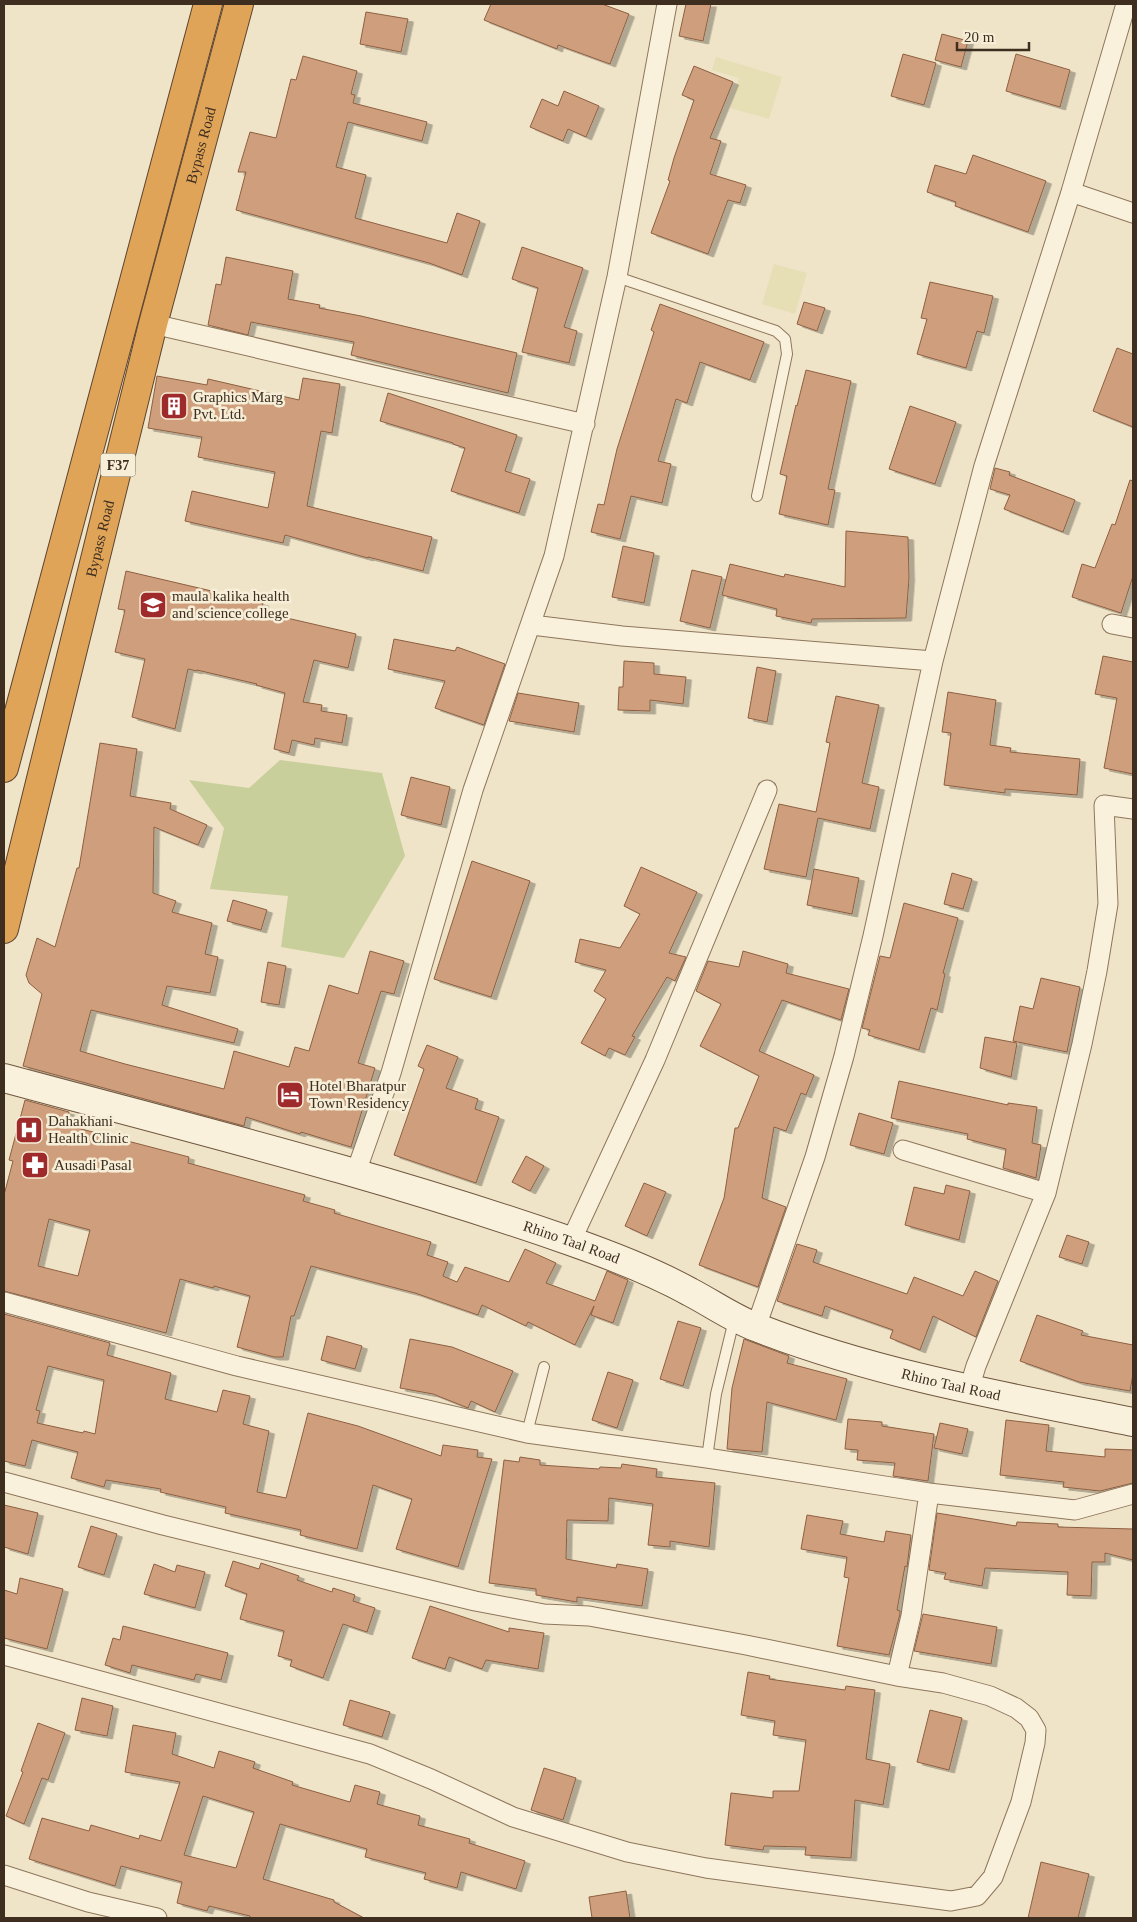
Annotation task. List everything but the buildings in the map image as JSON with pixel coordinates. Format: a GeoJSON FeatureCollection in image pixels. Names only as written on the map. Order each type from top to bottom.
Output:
{"type":"FeatureCollection","features":[{"type":"Feature","properties":{"kind":"highway","name":"Bypass Road"},"geometry":{"type":"LineString","coordinates":[[4,768],[208,4]]}},
{"type":"Feature","properties":{"kind":"highway","name":"Bypass Road"},"geometry":{"type":"LineString","coordinates":[[4,929],[153,324],[239,4]]}},
{"type":"Feature","properties":{"kind":"street"},"geometry":{"type":"LineString","coordinates":[[356,1172],[391,1073],[473,790],[532,625],[554,556],[617,277],[667,4]]}},
{"type":"Feature","properties":{"kind":"street"},"geometry":{"type":"LineString","coordinates":[[745,1322],[815,1157],[844,1056],[933,661],[984,466],[1072,192],[1126,4]]}},
{"type":"Feature","properties":{"kind":"street"},"geometry":{"type":"LineString","coordinates":[[1072,192],[1133,213]]}},
{"type":"Feature","properties":{"kind":"street"},"geometry":{"type":"LineString","coordinates":[[153,324],[585,424]]}},
{"type":"Feature","properties":{"kind":"street"},"geometry":{"type":"LineString","coordinates":[[1112,624],[1133,628]]}},
{"type":"Feature","properties":{"kind":"street"},"geometry":{"type":"LineString","coordinates":[[532,625],[622,636],[933,661]]}},
{"type":"Feature","properties":{"kind":"street"},"geometry":{"type":"LineString","coordinates":[[571,1241],[655,1060],[767,790]]}},
{"type":"Feature","properties":{"kind":"street"},"geometry":{"type":"LineString","coordinates":[[969,1389],[976,1366],[1046,1193],[1084,1035],[1108,904],[1104,805],[1133,809]]}},
{"type":"Feature","properties":{"kind":"street","name":"Rhino Taal Road"},"geometry":{"type":"LineString","coordinates":[[4,1078],[356,1172],[571,1241],[642,1269],[689,1291],[745,1322],[844,1356],[969,1389],[1133,1422]]}},
{"type":"Feature","properties":{"kind":"street"},"geometry":{"type":"LineString","coordinates":[[904,1150],[1046,1193]]}},
{"type":"Feature","properties":{"kind":"street"},"geometry":{"type":"LineString","coordinates":[[4,1302],[236,1366],[527,1433],[707,1458],[929,1493],[1075,1510],[1133,1494]]}},
{"type":"Feature","properties":{"kind":"street"},"geometry":{"type":"LineString","coordinates":[[4,1482],[163,1525],[475,1601],[544,1614],[589,1616],[746,1645],[897,1676],[943,1683],[990,1696],[1016,1708],[1029,1718],[1036,1730],[1035,1743],[1021,1802],[993,1878],[977,1896],[951,1901],[706,1868],[627,1852],[513,1817],[431,1779],[370,1754],[4,1655]]}},
{"type":"Feature","properties":{"kind":"street"},"geometry":{"type":"LineString","coordinates":[[897,1676],[911,1616],[929,1493]]}},
{"type":"Feature","properties":{"kind":"street"},"geometry":{"type":"LineString","coordinates":[[4,1875],[88,1902],[157,1918]]}},
{"type":"Feature","properties":{"kind":"lane"},"geometry":{"type":"LineString","coordinates":[[617,277],[776,331],[785,339],[788,354],[757,496]]}},
{"type":"Feature","properties":{"kind":"lane"},"geometry":{"type":"LineString","coordinates":[[707,1458],[716,1394],[745,1322]]}},
{"type":"Feature","properties":{"kind":"lane"},"geometry":{"type":"LineString","coordinates":[[527,1433],[544,1367]]}},
{"type":"Feature","properties":{"kind":"shaded area"},"geometry":{"type":"Polygon","coordinates":[[[716,57],[782,77],[769,119],[730,108],[739,78],[712,70],[716,57]]]}},
{"type":"Feature","properties":{"kind":"shaded area"},"geometry":{"type":"Polygon","coordinates":[[[774,264],[807,273],[795,314],[762,304],[774,264]]]}},
{"type":"Feature","properties":{"kind":"green space"},"geometry":{"type":"Polygon","coordinates":[[[280,760],[382,773],[405,856],[344,958],[281,947],[288,896],[210,889],[224,828],[189,780],[249,788],[280,760]]]}},
{"type":"Feature","properties":{"kind":"place","name":"Graphics Marg Pvt. Ltd."},"geometry":{"type":"Point","coordinates":[174,406]}},
{"type":"Feature","properties":{"kind":"place","name":"maula kalika health and science college"},"geometry":{"type":"Point","coordinates":[153,605]}},
{"type":"Feature","properties":{"kind":"place","name":"Hotel Bharatpur Town Residency"},"geometry":{"type":"Point","coordinates":[290,1095]}},
{"type":"Feature","properties":{"kind":"place","name":"Dahakhani Health Clinic"},"geometry":{"type":"Point","coordinates":[29,1130]}},
{"type":"Feature","properties":{"kind":"place","name":"Ausadi Pasal"},"geometry":{"type":"Point","coordinates":[35,1165]}}]}
